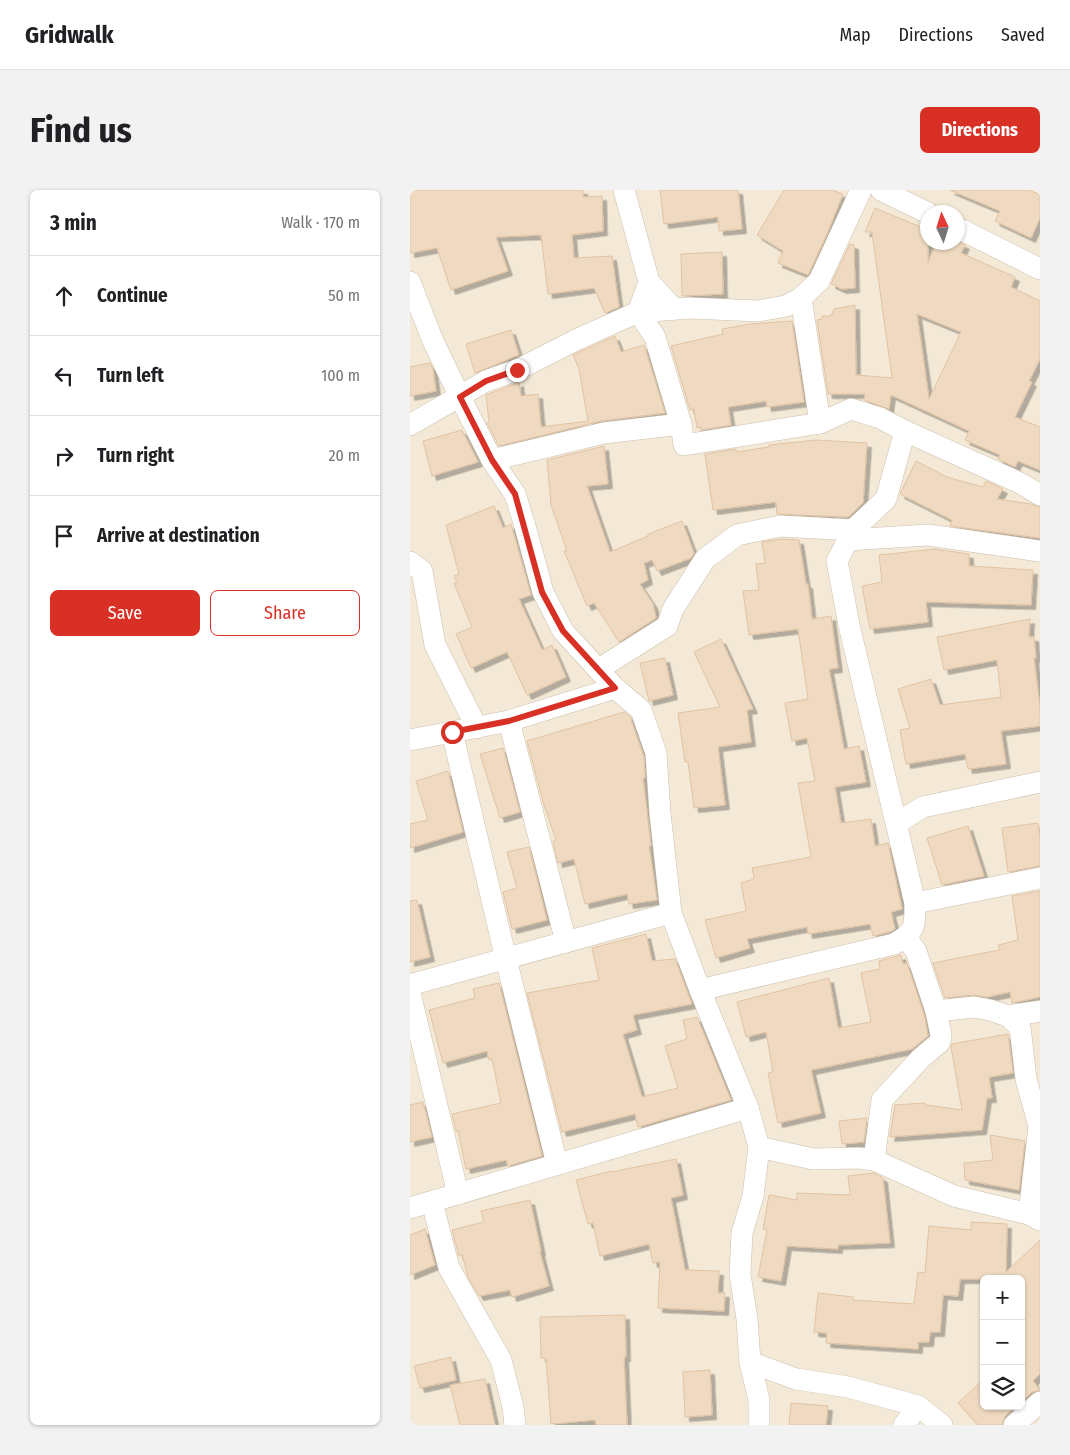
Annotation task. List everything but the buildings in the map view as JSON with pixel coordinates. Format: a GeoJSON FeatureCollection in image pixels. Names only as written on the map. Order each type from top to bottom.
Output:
{"type":"FeatureCollection","features":[{"type":"Feature","properties":{"kind":"street"},"geometry":{"type":"LineString","coordinates":[[624,190],[649,282],[674,309]]}},
{"type":"Feature","properties":{"kind":"street"},"geometry":{"type":"LineString","coordinates":[[410,425],[486,381],[517,370],[576,340],[638,312],[690,308],[758,311],[786,306],[800,298],[820,281],[861,190]]}},
{"type":"Feature","properties":{"kind":"street"},"geometry":{"type":"LineString","coordinates":[[881,190],[920,209]]}},
{"type":"Feature","properties":{"kind":"street"},"geometry":{"type":"LineString","coordinates":[[965,232],[1040,269]]}},
{"type":"Feature","properties":{"kind":"street"},"geometry":{"type":"LineString","coordinates":[[410,282],[433,341],[460,397],[492,460],[515,494],[542,592],[563,631],[615,688],[641,710],[656,753],[660,813],[671,913],[748,1108],[759,1147],[753,1196],[742,1233],[740,1274],[747,1320],[750,1362],[759,1400],[759,1425]]}},
{"type":"Feature","properties":{"kind":"street"},"geometry":{"type":"LineString","coordinates":[[638,312],[649,282]]}},
{"type":"Feature","properties":{"kind":"street"},"geometry":{"type":"LineString","coordinates":[[800,298],[820,423]]}},
{"type":"Feature","properties":{"kind":"street"},"geometry":{"type":"LineString","coordinates":[[638,312],[655,337],[681,424],[684,445],[820,423],[851,409],[880,418],[905,432],[1020,483],[1040,495]]}},
{"type":"Feature","properties":{"kind":"street"},"geometry":{"type":"LineString","coordinates":[[492,460],[604,433],[681,424]]}},
{"type":"Feature","properties":{"kind":"street"},"geometry":{"type":"LineString","coordinates":[[700,990],[894,944],[906,938],[915,925],[915,903],[849,626],[836,561],[850,535],[886,499],[905,432]]}},
{"type":"Feature","properties":{"kind":"street"},"geometry":{"type":"LineString","coordinates":[[599,669],[667,626],[673,609],[705,558],[737,535],[780,526],[850,535],[928,535],[1040,551]]}},
{"type":"Feature","properties":{"kind":"street"},"geometry":{"type":"LineString","coordinates":[[410,562],[422,571],[435,645],[477,728]]}},
{"type":"Feature","properties":{"kind":"street"},"geometry":{"type":"LineString","coordinates":[[410,740],[509,721],[615,688]]}},
{"type":"Feature","properties":{"kind":"street"},"geometry":{"type":"LineString","coordinates":[[509,721],[566,942]]}},
{"type":"Feature","properties":{"kind":"street"},"geometry":{"type":"LineString","coordinates":[[452,732],[557,1164]]}},
{"type":"Feature","properties":{"kind":"street"},"geometry":{"type":"LineString","coordinates":[[897,823],[923,807],[1040,782]]}},
{"type":"Feature","properties":{"kind":"street"},"geometry":{"type":"LineString","coordinates":[[915,903],[1040,878]]}},
{"type":"Feature","properties":{"kind":"street"},"geometry":{"type":"LineString","coordinates":[[410,985],[671,913]]}},
{"type":"Feature","properties":{"kind":"street"},"geometry":{"type":"LineString","coordinates":[[874,1160],[882,1100],[920,1058],[940,1042],[936,1011],[916,951],[906,938]]}},
{"type":"Feature","properties":{"kind":"street"},"geometry":{"type":"LineString","coordinates":[[410,993],[458,1194]]}},
{"type":"Feature","properties":{"kind":"street"},"geometry":{"type":"LineString","coordinates":[[759,1147],[813,1159],[858,1158],[874,1160],[954,1196],[1034,1217],[1039,1126],[1026,1079],[1020,1027],[1008,1016],[990,1010],[974,1007],[936,1011]]}},
{"type":"Feature","properties":{"kind":"street"},"geometry":{"type":"LineString","coordinates":[[1008,1016],[1040,1011]]}},
{"type":"Feature","properties":{"kind":"street"},"geometry":{"type":"LineString","coordinates":[[410,1208],[748,1108]]}},
{"type":"Feature","properties":{"kind":"street"},"geometry":{"type":"LineString","coordinates":[[432,1202],[449,1268],[501,1360],[513,1407],[515,1425]]}},
{"type":"Feature","properties":{"kind":"street"},"geometry":{"type":"LineString","coordinates":[[750,1362],[783,1375],[848,1387],[918,1406],[942,1425]]}},
{"type":"Feature","properties":{"kind":"street"},"geometry":{"type":"LineString","coordinates":[[759,1400],[765,1391],[783,1375]]}},
{"type":"Feature","properties":{"kind":"street"},"geometry":{"type":"LineString","coordinates":[[1014,1425],[1040,1402]]}},
{"type":"Feature","properties":{"kind":"street"},"geometry":{"type":"LineString","coordinates":[[904,1425],[918,1406]]}},
{"type":"Feature","properties":{"kind":"shaded area"},"geometry":{"type":"Polygon","coordinates":[[[410,190],[1040,190],[1040,1425],[410,1425],[410,190]]]}},
{"type":"Feature","properties":{"kind":"route"},"geometry":{"type":"LineString","coordinates":[[452,732],[509,721],[615,688],[563,631],[542,592],[515,494],[492,460],[460,397],[486,381],[517,370]]}}]}
